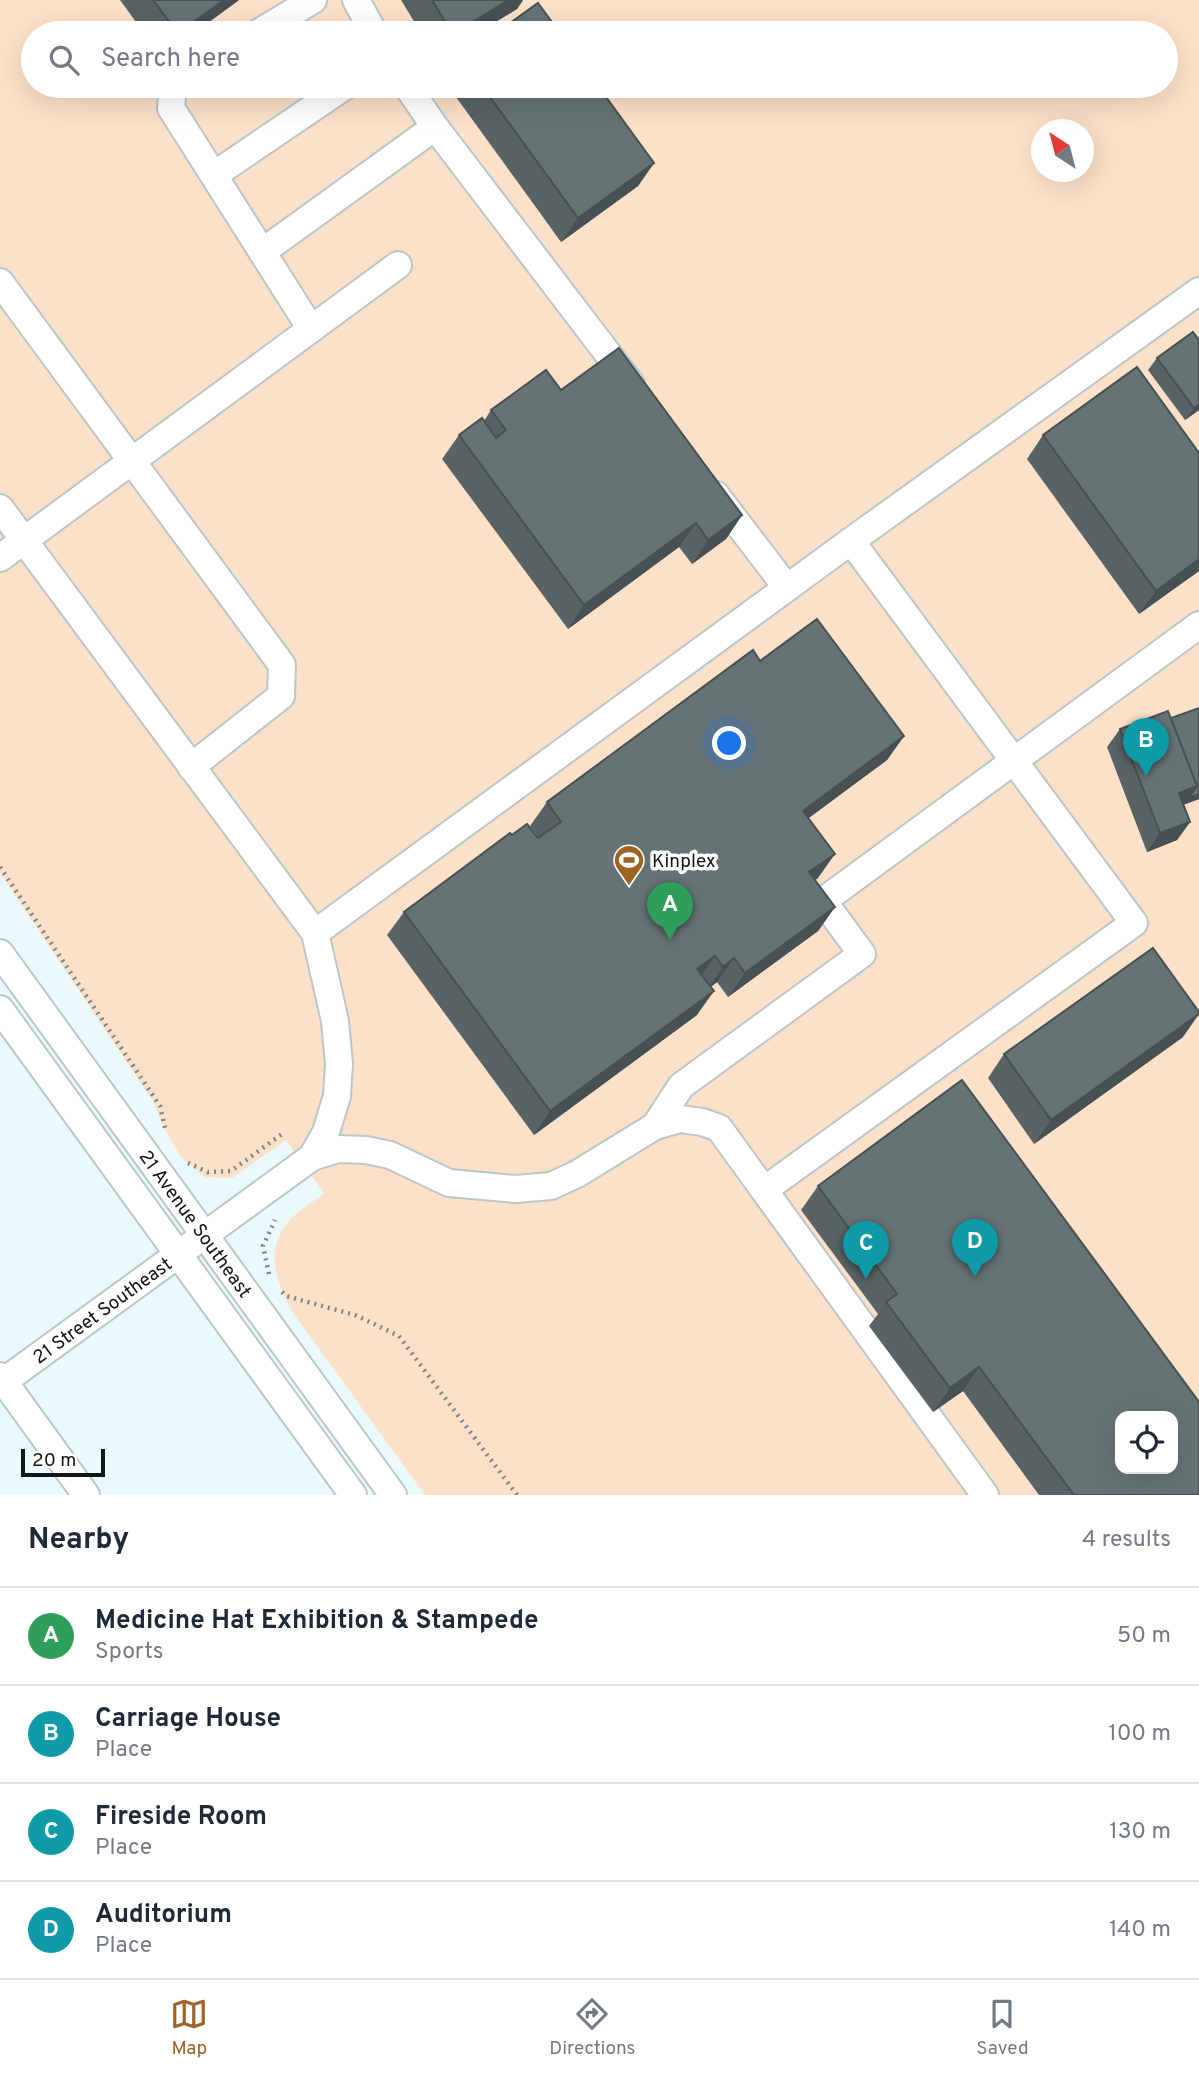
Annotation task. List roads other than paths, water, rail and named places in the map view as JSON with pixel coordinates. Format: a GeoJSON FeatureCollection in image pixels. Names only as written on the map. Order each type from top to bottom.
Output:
{"type":"FeatureCollection","features":[{"type":"Feature","properties":{"kind":"street"},"geometry":{"type":"LineString","coordinates":[[278,21],[313,0]]}},
{"type":"Feature","properties":{"kind":"street"},"geometry":{"type":"LineString","coordinates":[[356,0],[367,21]]}},
{"type":"Feature","properties":{"kind":"street"},"geometry":{"type":"LineString","coordinates":[[172,98],[171,108],[311,329]]}},
{"type":"Feature","properties":{"kind":"street"},"geometry":{"type":"LineString","coordinates":[[214,175],[327,98]]}},
{"type":"Feature","properties":{"kind":"street"},"geometry":{"type":"LineString","coordinates":[[415,98],[644,402]]}},
{"type":"Feature","properties":{"kind":"street"},"geometry":{"type":"LineString","coordinates":[[262,252],[435,127]]}},
{"type":"Feature","properties":{"kind":"street"},"geometry":{"type":"LineString","coordinates":[[0,558],[398,265]]}},
{"type":"Feature","properties":{"kind":"street"},"geometry":{"type":"LineString","coordinates":[[0,282],[282,666],[282,696],[191,766]]}},
{"type":"Feature","properties":{"kind":"street"},"geometry":{"type":"LineString","coordinates":[[315,933],[851,541],[1199,291]]}},
{"type":"Feature","properties":{"kind":"street"},"geometry":{"type":"LineString","coordinates":[[703,478],[787,588]]}},
{"type":"Feature","properties":{"kind":"street"},"geometry":{"type":"LineString","coordinates":[[0,508],[315,933],[335,1021],[339,1064],[337,1096],[327,1132],[312,1157]]}},
{"type":"Feature","properties":{"kind":"street"},"geometry":{"type":"LineString","coordinates":[[764,1190],[1134,923],[851,541]]}},
{"type":"Feature","properties":{"kind":"street"},"geometry":{"type":"LineString","coordinates":[[655,1125],[681,1086],[862,954],[823,901],[1199,625]]}},
{"type":"Feature","properties":{"kind":"street","name":"21 Avenue Southeast"},"geometry":{"type":"LineString","coordinates":[[0,953],[393,1495]]}},
{"type":"Feature","properties":{"kind":"street","name":"21 Avenue Southeast"},"geometry":{"type":"LineString","coordinates":[[0,1009],[353,1495]]}},
{"type":"Feature","properties":{"kind":"street"},"geometry":{"type":"LineString","coordinates":[[312,1157],[338,1149],[366,1150],[390,1154],[449,1182],[516,1189],[551,1186],[577,1174],[655,1125],[680,1119],[719,1128],[985,1495]]}},
{"type":"Feature","properties":{"kind":"street","name":"21 Street Southeast"},"geometry":{"type":"LineString","coordinates":[[1,1380],[312,1157]]}},
{"type":"Feature","properties":{"kind":"street"},"geometry":{"type":"LineString","coordinates":[[1,1380],[86,1495]]}},
{"type":"Feature","properties":{"kind":"place","name":"Carriage House"},"geometry":{"type":"Point","coordinates":[1146,776]}},
{"type":"Feature","properties":{"kind":"place","name":"Kinplex"},"geometry":{"type":"Point","coordinates":[629,887]}},
{"type":"Feature","properties":{"kind":"place","name":"Medicine Hat Exhibition & Stampede"},"geometry":{"type":"Point","coordinates":[670,940]}},
{"type":"Feature","properties":{"kind":"place","name":"Auditorium"},"geometry":{"type":"Point","coordinates":[975,1277]}},
{"type":"Feature","properties":{"kind":"place","name":"Fireside Room"},"geometry":{"type":"Point","coordinates":[866,1279]}}]}
